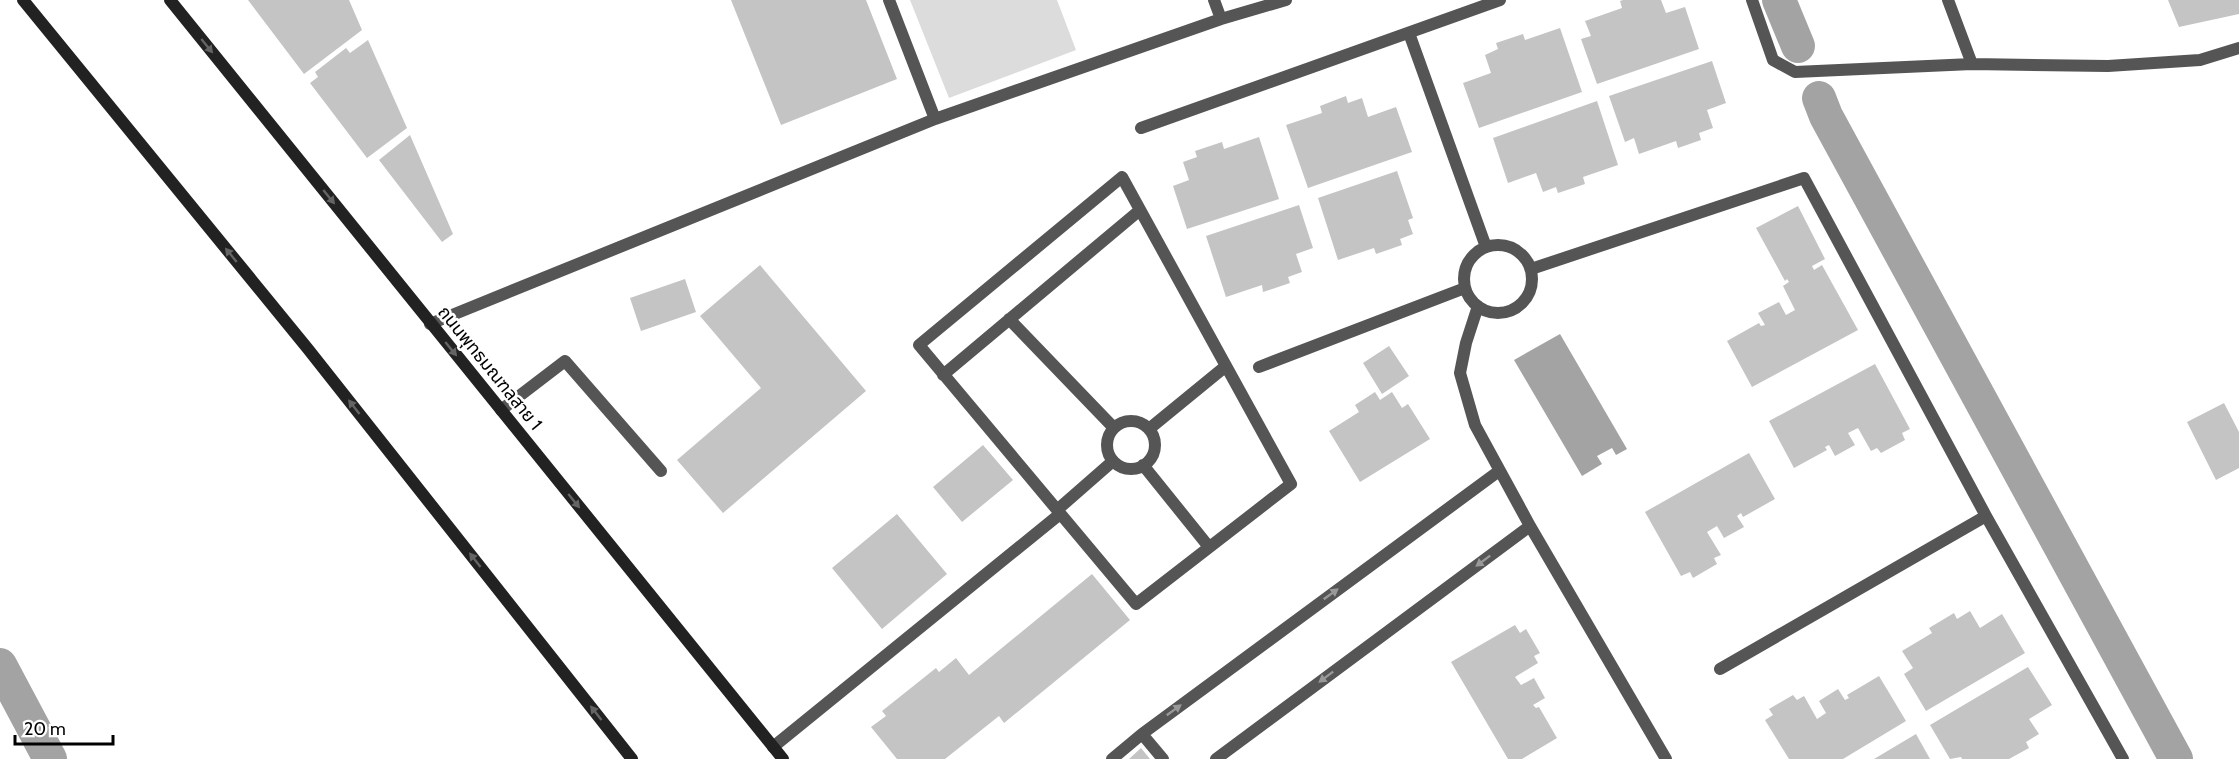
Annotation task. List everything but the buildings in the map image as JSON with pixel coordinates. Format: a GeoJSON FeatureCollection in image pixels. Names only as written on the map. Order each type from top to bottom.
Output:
{"type":"FeatureCollection","features":[{"type":"Feature","properties":{"kind":"main road"},"geometry":{"type":"LineString","coordinates":[[23,0],[308,349],[632,759]]}},
{"type":"Feature","properties":{"kind":"main road","name":"ถนนพุทธมณฑลสาย 1"},"geometry":{"type":"LineString","coordinates":[[170,0],[783,759]]}},
{"type":"Feature","properties":{"kind":"street"},"geometry":{"type":"LineString","coordinates":[[889,0],[935,119]]}},
{"type":"Feature","properties":{"kind":"street"},"geometry":{"type":"LineString","coordinates":[[1214,0],[1221,19]]}},
{"type":"Feature","properties":{"kind":"street"},"geometry":{"type":"LineString","coordinates":[[430,324],[935,119],[1221,19],[1286,0]]}},
{"type":"Feature","properties":{"kind":"street"},"geometry":{"type":"LineString","coordinates":[[1141,128],[1500,0]]}},
{"type":"Feature","properties":{"kind":"street"},"geometry":{"type":"LineString","coordinates":[[1752,0],[1773,60],[1795,72],[1972,64],[2108,66],[2200,60],[2239,48]]}},
{"type":"Feature","properties":{"kind":"street"},"geometry":{"type":"LineString","coordinates":[[1948,0],[1972,64]]}},
{"type":"Feature","properties":{"kind":"street"},"geometry":{"type":"LineString","coordinates":[[1409,33],[1486,248]]}},
{"type":"Feature","properties":{"kind":"street"},"geometry":{"type":"LineString","coordinates":[[1122,177],[1226,366],[1291,484],[1136,604],[919,345],[1122,177]]}},
{"type":"Feature","properties":{"kind":"street"},"geometry":{"type":"LineString","coordinates":[[1531,269],[1803,178],[1986,516],[2123,759]]}},
{"type":"Feature","properties":{"kind":"street"},"geometry":{"type":"LineString","coordinates":[[943,375],[1140,210]]}},
{"type":"Feature","properties":{"kind":"street"},"geometry":{"type":"LineString","coordinates":[[1502,245],[1511,248],[1520,253],[1531,269],[1530,290],[1517,307],[1508,312],[1487,311],[1478,306],[1469,298],[1465,288],[1464,277],[1472,256],[1486,248],[1502,245]]}},
{"type":"Feature","properties":{"kind":"street"},"geometry":{"type":"LineString","coordinates":[[1259,367],[1465,288]]}},
{"type":"Feature","properties":{"kind":"street"},"geometry":{"type":"LineString","coordinates":[[1478,306],[1466,343],[1460,373],[1475,425],[1530,526],[1666,759]]}},
{"type":"Feature","properties":{"kind":"street"},"geometry":{"type":"LineString","coordinates":[[1010,319],[1114,428]]}},
{"type":"Feature","properties":{"kind":"street"},"geometry":{"type":"LineString","coordinates":[[501,410],[566,361],[661,471]]}},
{"type":"Feature","properties":{"kind":"street"},"geometry":{"type":"LineString","coordinates":[[1149,429],[1226,366]]}},
{"type":"Feature","properties":{"kind":"street"},"geometry":{"type":"LineString","coordinates":[[1133,421],[1149,429],[1155,441],[1152,457],[1143,465],[1133,469],[1125,469],[1113,461],[1106,445],[1114,428],[1125,422],[1133,421]]}},
{"type":"Feature","properties":{"kind":"street"},"geometry":{"type":"LineString","coordinates":[[774,747],[1059,512],[1113,461]]}},
{"type":"Feature","properties":{"kind":"street"},"geometry":{"type":"LineString","coordinates":[[1143,465],[1209,548]]}},
{"type":"Feature","properties":{"kind":"street"},"geometry":{"type":"LineString","coordinates":[[1112,759],[1142,734],[1499,471]]}},
{"type":"Feature","properties":{"kind":"street"},"geometry":{"type":"LineString","coordinates":[[1720,669],[1986,516]]}},
{"type":"Feature","properties":{"kind":"street"},"geometry":{"type":"LineString","coordinates":[[1216,759],[1530,526]]}},
{"type":"Feature","properties":{"kind":"street"},"geometry":{"type":"LineString","coordinates":[[1142,734],[1163,759]]}},
{"type":"Feature","properties":{"kind":"shaded area"},"geometry":{"type":"Polygon","coordinates":[[[910,0],[1057,0],[1076,50],[949,98],[910,0]]]}},
{"type":"Feature","properties":{"kind":"shaded area"},"geometry":{"type":"Polygon","coordinates":[[[1560,334],[1627,449],[1616,455],[1612,448],[1597,456],[1602,464],[1582,476],[1514,360],[1560,334]]]}},
{"type":"Feature","properties":{"kind":"waterway"},"geometry":{"type":"LineString","coordinates":[[1779,0],[1798,46]]}},
{"type":"Feature","properties":{"kind":"waterway"},"geometry":{"type":"LineString","coordinates":[[1819,98],[1826,116],[2176,759]]}},
{"type":"Feature","properties":{"kind":"waterway"},"geometry":{"type":"LineString","coordinates":[[0,665],[50,759]]}}]}
